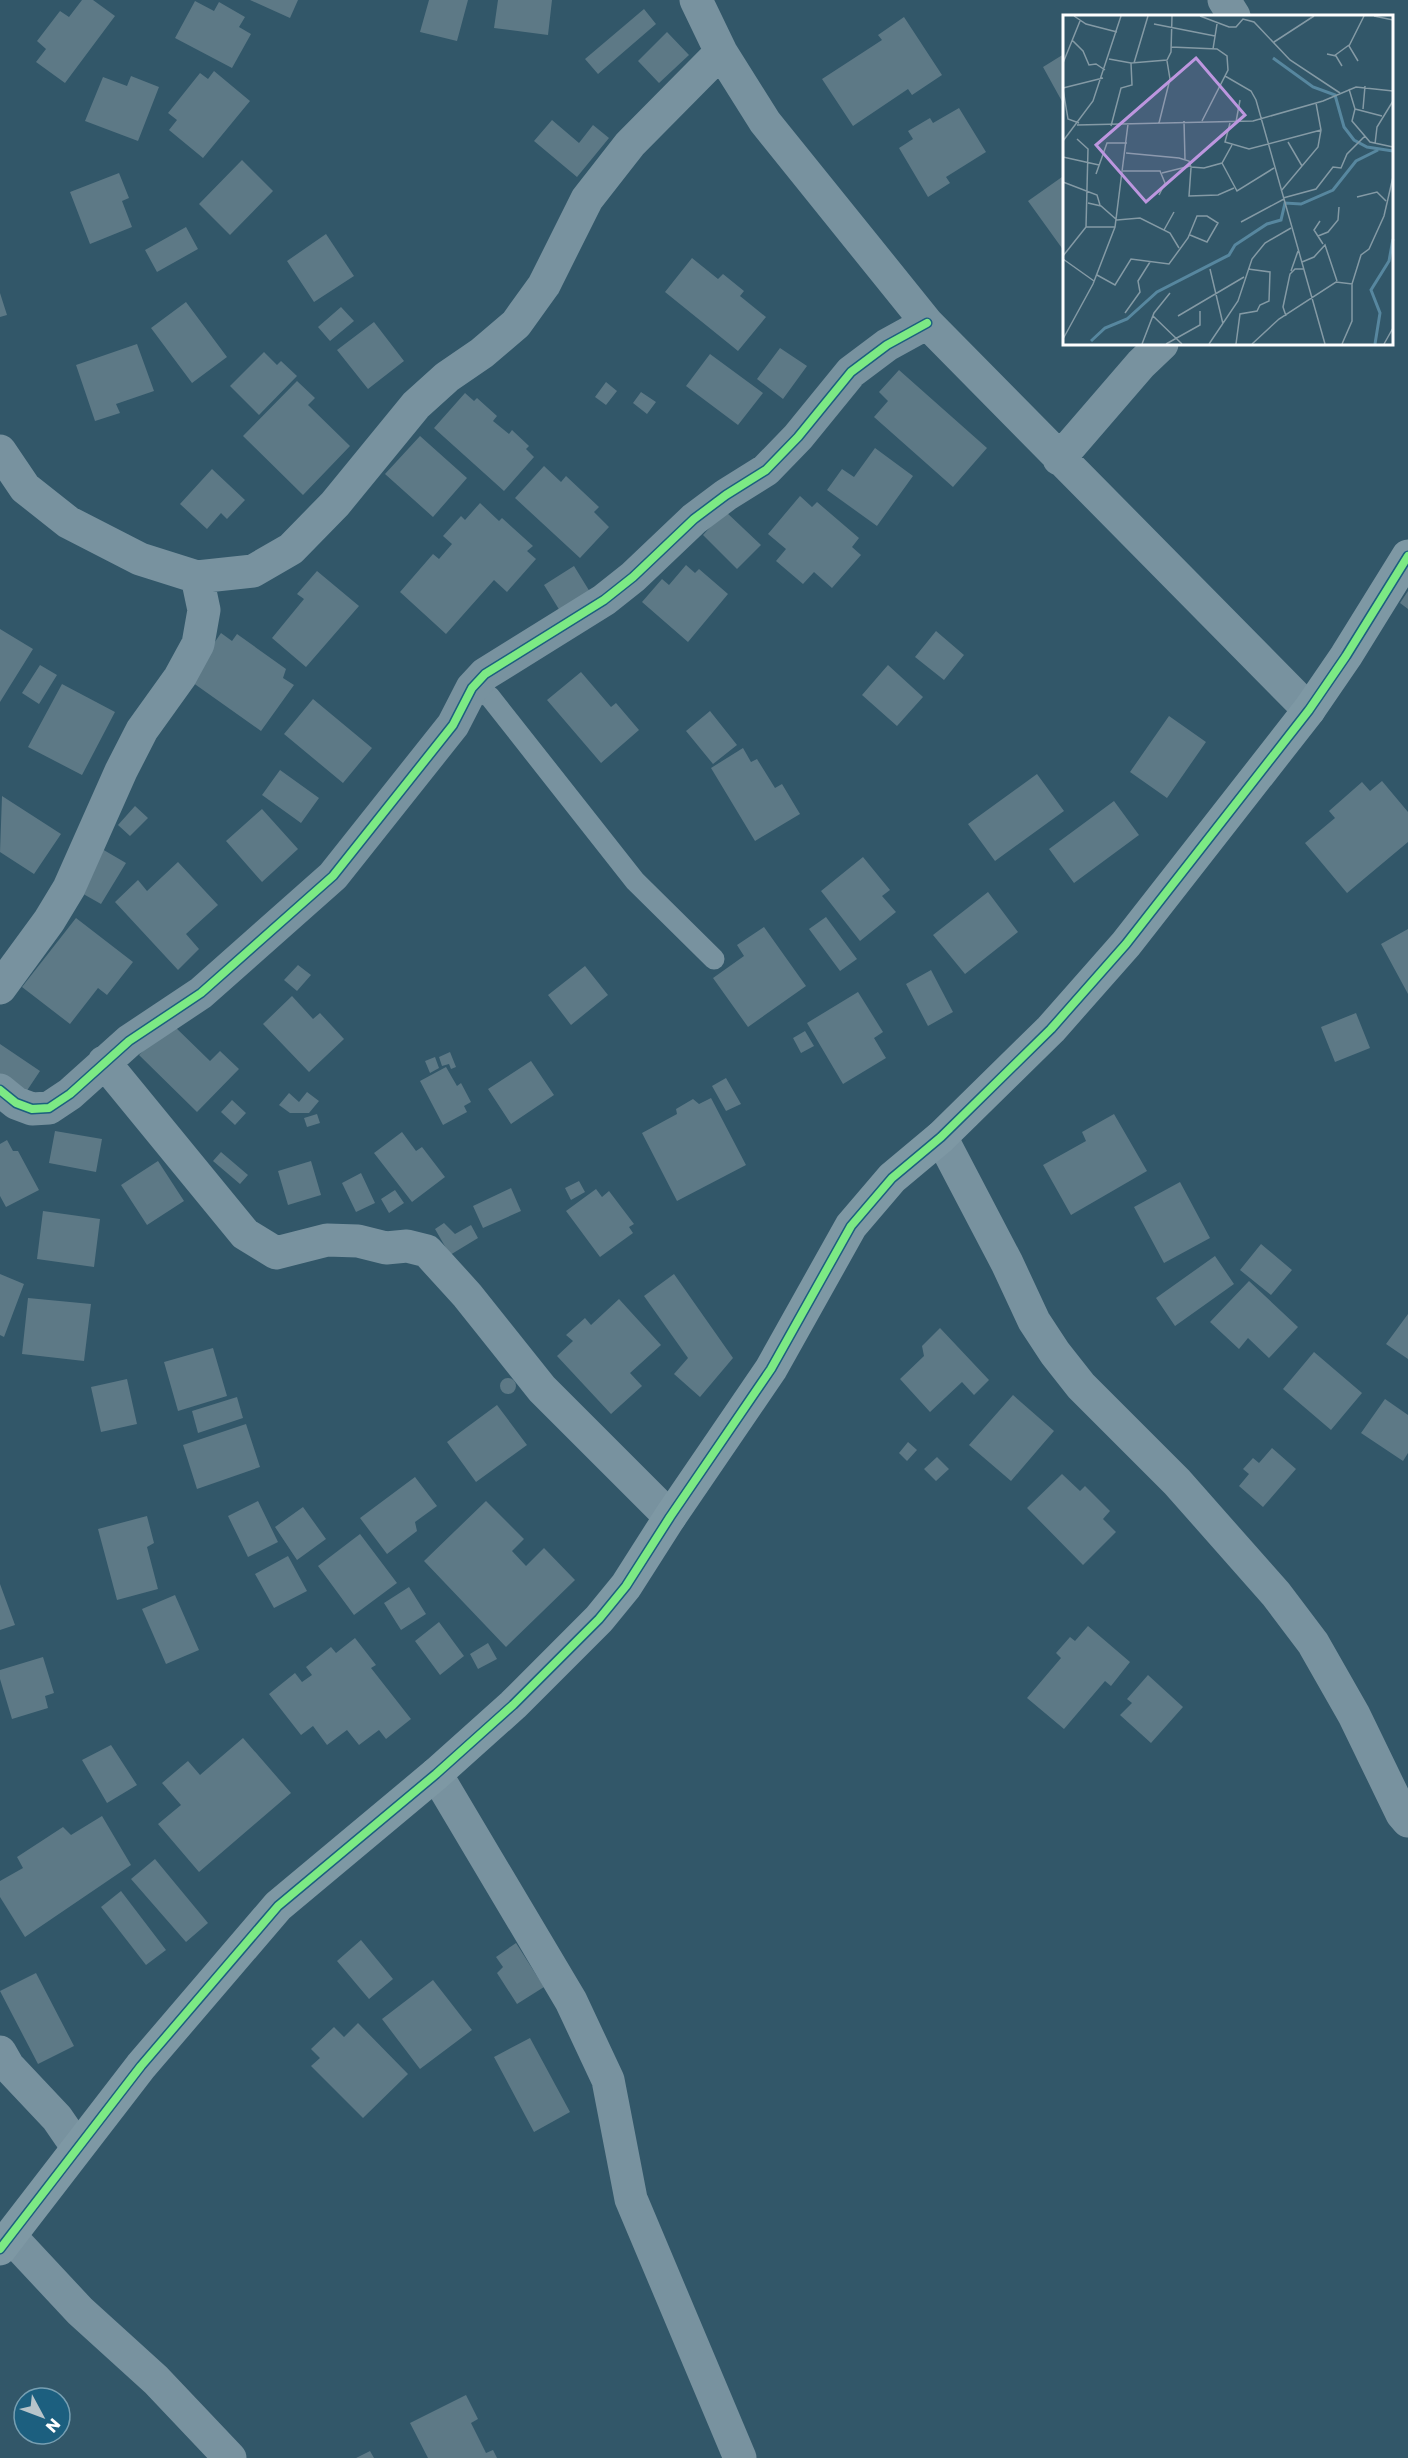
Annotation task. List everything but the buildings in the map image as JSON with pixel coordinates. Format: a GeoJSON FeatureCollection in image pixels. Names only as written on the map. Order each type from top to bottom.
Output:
{"type":"FeatureCollection","features":[{"type":"Feature","properties":{"kind":"street"},"geometry":{"type":"LineString","coordinates":[[696,0],[721,52],[765,122],[927,323],[1309,710]]}},
{"type":"Feature","properties":{"kind":"street"},"geometry":{"type":"LineString","coordinates":[[1224,0],[1233,15]]}},
{"type":"Feature","properties":{"kind":"street"},"geometry":{"type":"LineString","coordinates":[[0,451],[25,488],[68,522],[140,559],[197,577],[253,571],[291,549],[335,504],[416,405],[447,377],[482,353],[516,324],[544,285],[587,199],[630,144],[721,52]]}},
{"type":"Feature","properties":{"kind":"street"},"geometry":{"type":"LineString","coordinates":[[0,1090],[16,1103],[32,1109],[49,1108],[70,1094],[129,1041],[201,993],[333,876],[453,725],[472,688],[485,674],[604,600],[633,577],[694,519],[765,470],[798,436],[851,372],[887,345],[927,323]]}},
{"type":"Feature","properties":{"kind":"street"},"geometry":{"type":"LineString","coordinates":[[1059,459],[1141,364],[1161,345]]}},
{"type":"Feature","properties":{"kind":"street"},"geometry":{"type":"LineString","coordinates":[[230,2458],[156,2380],[5,2242],[141,2066],[278,1906],[436,1774],[513,1705],[599,1619],[626,1586],[771,1369],[851,1226],[892,1178],[941,1137],[1051,1029],[1126,944],[1309,710],[1346,656],[1408,556]]}},
{"type":"Feature","properties":{"kind":"street"},"geometry":{"type":"LineString","coordinates":[[0,988],[49,921],[69,888],[121,771],[142,730],[180,677],[198,644],[204,610],[197,577]]}},
{"type":"Feature","properties":{"kind":"street"},"geometry":{"type":"LineString","coordinates":[[104,1062],[245,1234],[276,1253],[327,1240],[358,1241],[386,1248],[407,1246],[427,1251],[467,1295],[542,1389],[670,1517]]}},
{"type":"Feature","properties":{"kind":"street"},"geometry":{"type":"LineString","coordinates":[[941,1137],[1007,1263],[1034,1321],[1054,1353],[1081,1386],[1177,1482],[1276,1594],[1307,1635],[1354,1715],[1402,1814],[1408,1821]]}},
{"type":"Feature","properties":{"kind":"street"},"geometry":{"type":"LineString","coordinates":[[436,1774],[571,2001],[608,2080],[631,2199],[740,2458]]}},
{"type":"Feature","properties":{"kind":"street"},"geometry":{"type":"LineString","coordinates":[[0,2052],[8,2066],[57,2118],[77,2147]]}},
{"type":"Feature","properties":{"kind":"lane"},"geometry":{"type":"LineString","coordinates":[[472,688],[490,697],[635,881],[714,959]]}},
{"type":"Feature","properties":{"kind":"cycle path"},"geometry":{"type":"LineString","coordinates":[[0,1090],[16,1103],[32,1109],[49,1108],[70,1094],[129,1041],[201,993],[333,876],[453,725],[472,688],[485,674],[604,600],[633,577],[694,519],[726,495],[766,470],[798,437],[851,372],[887,345],[927,323]]}},
{"type":"Feature","properties":{"kind":"cycle path"},"geometry":{"type":"LineString","coordinates":[[0,2249],[141,2066],[278,1906],[436,1774],[513,1705],[599,1619],[626,1586],[771,1369],[851,1226],[892,1178],[941,1137],[1051,1029],[1126,944],[1309,710],[1346,656],[1408,556]]}}]}
